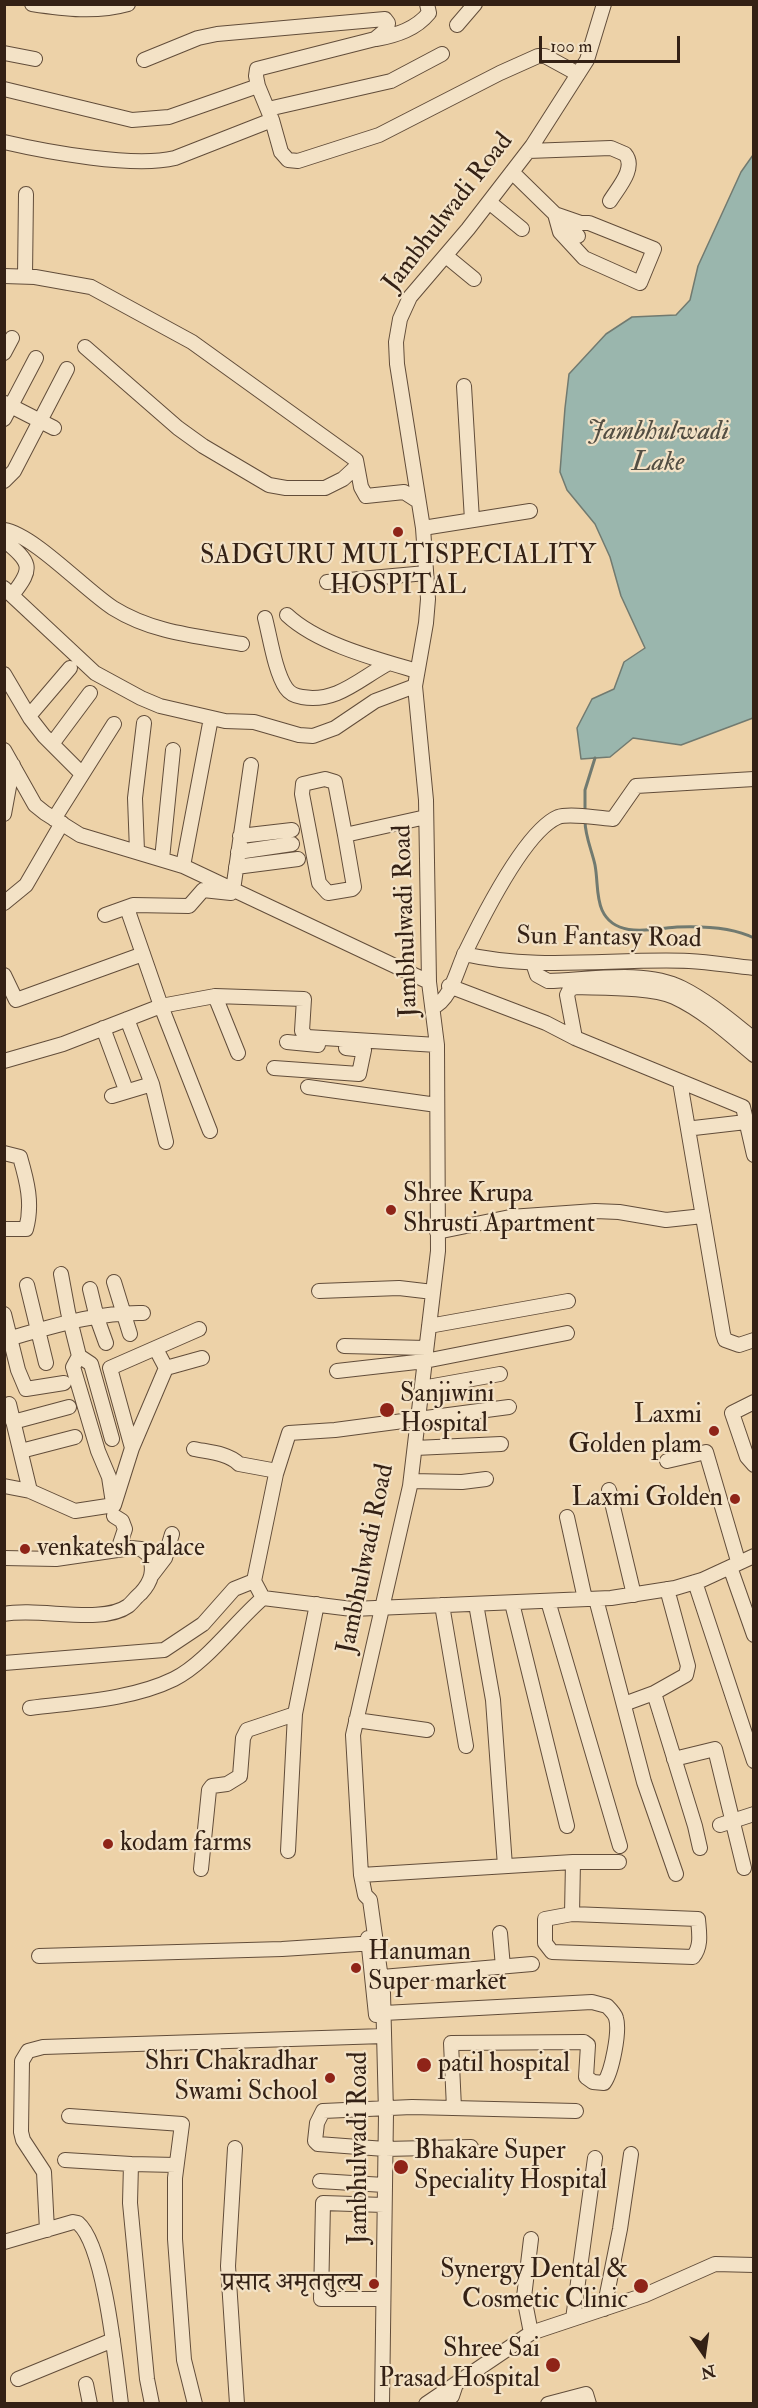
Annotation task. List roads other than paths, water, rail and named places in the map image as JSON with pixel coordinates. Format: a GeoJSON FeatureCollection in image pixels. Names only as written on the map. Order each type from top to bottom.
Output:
{"type":"FeatureCollection","features":[{"type":"Feature","properties":{"kind":"street"},"geometry":{"type":"LineString","coordinates":[[32,4],[98,10],[128,4]]}},
{"type":"Feature","properties":{"kind":"street"},"geometry":{"type":"LineString","coordinates":[[428,4],[429,13],[424,19],[400,34],[257,69],[258,86],[270,114],[281,152],[288,160],[298,161],[379,135],[538,56],[545,56],[578,74]]}},
{"type":"Feature","properties":{"kind":"street"},"geometry":{"type":"LineString","coordinates":[[457,25],[475,4]]}},
{"type":"Feature","properties":{"kind":"street","name":"Jambhulwadi Road"},"geometry":{"type":"LineString","coordinates":[[382,2403],[381,2036],[370,1900],[365,1895],[362,1875],[353,1735],[411,1481],[438,1251],[437,1045],[429,982],[426,818],[415,686],[428,612],[423,528],[397,364],[396,342],[400,319],[410,297],[446,256],[528,151],[587,60],[603,4]]}},
{"type":"Feature","properties":{"kind":"street"},"geometry":{"type":"LineString","coordinates":[[144,60],[198,38],[217,34],[385,19],[388,24],[387,29],[375,39]]}},
{"type":"Feature","properties":{"kind":"street"},"geometry":{"type":"LineString","coordinates":[[4,53],[35,59]]}},
{"type":"Feature","properties":{"kind":"street"},"geometry":{"type":"LineString","coordinates":[[4,142],[32,149],[128,161],[168,160],[270,114],[391,81],[442,54]]}},
{"type":"Feature","properties":{"kind":"street"},"geometry":{"type":"LineString","coordinates":[[4,89],[132,120],[169,117],[258,86]]}},
{"type":"Feature","properties":{"kind":"street"},"geometry":{"type":"LineString","coordinates":[[528,151],[611,148],[625,154],[629,163],[627,173],[610,201]]}},
{"type":"Feature","properties":{"kind":"street"},"geometry":{"type":"LineString","coordinates":[[512,172],[578,236]]}},
{"type":"Feature","properties":{"kind":"street"},"geometry":{"type":"LineString","coordinates":[[15,276],[26,194]]}},
{"type":"Feature","properties":{"kind":"street"},"geometry":{"type":"LineString","coordinates":[[489,202],[522,229]]}},
{"type":"Feature","properties":{"kind":"street"},"geometry":{"type":"LineString","coordinates":[[555,214],[581,223],[590,223],[654,249],[640,283],[584,258],[560,232],[555,214]]}},
{"type":"Feature","properties":{"kind":"street"},"geometry":{"type":"LineString","coordinates":[[446,256],[474,279]]}},
{"type":"Feature","properties":{"kind":"street"},"geometry":{"type":"LineString","coordinates":[[4,265],[15,276],[63,280],[91,287],[171,329],[356,460],[361,487],[366,496],[404,492],[418,501]]}},
{"type":"Feature","properties":{"kind":"street"},"geometry":{"type":"LineString","coordinates":[[4,353],[12,338]]}},
{"type":"Feature","properties":{"kind":"street"},"geometry":{"type":"LineString","coordinates":[[85,347],[186,434],[238,468],[269,484],[303,489],[325,488],[343,479],[357,466]]}},
{"type":"Feature","properties":{"kind":"street"},"geometry":{"type":"LineString","coordinates":[[4,419],[8,404],[36,358]]}},
{"type":"Feature","properties":{"kind":"street"},"geometry":{"type":"LineString","coordinates":[[4,482],[14,471],[67,369]]}},
{"type":"Feature","properties":{"kind":"street"},"geometry":{"type":"LineString","coordinates":[[464,386],[472,520]]}},
{"type":"Feature","properties":{"kind":"street"},"geometry":{"type":"LineString","coordinates":[[8,404],[54,428]]}},
{"type":"Feature","properties":{"kind":"street"},"geometry":{"type":"LineString","coordinates":[[423,528],[530,511]]}},
{"type":"Feature","properties":{"kind":"street"},"geometry":{"type":"LineString","coordinates":[[4,530],[24,538],[112,607],[135,620],[164,630],[242,644]]}},
{"type":"Feature","properties":{"kind":"street"},"geometry":{"type":"LineString","coordinates":[[4,540],[26,560],[28,569],[26,578],[8,591],[95,673],[160,706],[225,721],[254,722],[299,735],[313,736],[335,728],[375,701],[415,686]]}},
{"type":"Feature","properties":{"kind":"street"},"geometry":{"type":"LineString","coordinates":[[327,582],[426,573]]}},
{"type":"Feature","properties":{"kind":"street"},"geometry":{"type":"LineString","coordinates":[[287,615],[300,627],[362,655],[417,671]]}},
{"type":"Feature","properties":{"kind":"street"},"geometry":{"type":"LineString","coordinates":[[265,618],[282,681],[294,696],[328,698],[389,663]]}},
{"type":"Feature","properties":{"kind":"street"},"geometry":{"type":"LineString","coordinates":[[29,716],[70,668]]}},
{"type":"Feature","properties":{"kind":"street"},"geometry":{"type":"LineString","coordinates":[[4,674],[29,716],[52,744],[81,773]]}},
{"type":"Feature","properties":{"kind":"street"},"geometry":{"type":"LineString","coordinates":[[52,744],[90,693]]}},
{"type":"Feature","properties":{"kind":"street"},"geometry":{"type":"LineString","coordinates":[[183,866],[211,718]]}},
{"type":"Feature","properties":{"kind":"street"},"geometry":{"type":"LineString","coordinates":[[138,851],[135,798],[144,723]]}},
{"type":"Feature","properties":{"kind":"street"},"geometry":{"type":"LineString","coordinates":[[4,903],[26,885],[81,773],[114,724]]}},
{"type":"Feature","properties":{"kind":"street"},"geometry":{"type":"LineString","coordinates":[[4,750],[35,805],[80,835],[183,866],[429,982]]}},
{"type":"Feature","properties":{"kind":"street"},"geometry":{"type":"LineString","coordinates":[[162,859],[173,750]]}},
{"type":"Feature","properties":{"kind":"street"},"geometry":{"type":"LineString","coordinates":[[4,814],[13,765]]}},
{"type":"Feature","properties":{"kind":"street"},"geometry":{"type":"LineString","coordinates":[[105,915],[133,905],[189,906],[203,890],[232,893],[251,765]]}},
{"type":"Feature","properties":{"kind":"street"},"geometry":{"type":"LineString","coordinates":[[325,779],[335,782],[345,836],[354,887],[328,893],[319,883],[302,794],[303,784],[325,779]]}},
{"type":"Feature","properties":{"kind":"street"},"geometry":{"type":"LineString","coordinates":[[433,1006],[442,1001],[464,954],[512,867],[541,827],[560,816],[613,819],[636,786],[753,779]]}},
{"type":"Feature","properties":{"kind":"street"},"geometry":{"type":"LineString","coordinates":[[345,836],[426,818]]}},
{"type":"Feature","properties":{"kind":"street"},"geometry":{"type":"LineString","coordinates":[[240,836],[292,830]]}},
{"type":"Feature","properties":{"kind":"street"},"geometry":{"type":"LineString","coordinates":[[238,852],[292,844]]}},
{"type":"Feature","properties":{"kind":"street"},"geometry":{"type":"LineString","coordinates":[[236,867],[298,859]]}},
{"type":"Feature","properties":{"kind":"street"},"geometry":{"type":"LineString","coordinates":[[127,908],[161,1006],[210,1131]]}},
{"type":"Feature","properties":{"kind":"street"},"geometry":{"type":"LineString","coordinates":[[4,975],[16,1000],[143,954]]}},
{"type":"Feature","properties":{"kind":"street","name":"Sun Fantasy Road"},"geometry":{"type":"LineString","coordinates":[[464,954],[494,961],[533,963],[690,961],[753,968]]}},
{"type":"Feature","properties":{"kind":"street"},"geometry":{"type":"LineString","coordinates":[[533,963],[537,975],[548,981],[634,978],[670,983],[705,1002],[753,1039]]}},
{"type":"Feature","properties":{"kind":"street"},"geometry":{"type":"LineString","coordinates":[[449,986],[546,1023],[748,1114]]}},
{"type":"Feature","properties":{"kind":"street"},"geometry":{"type":"LineString","coordinates":[[575,1038],[567,995],[570,989],[576,987],[631,989],[673,996],[714,1022],[753,1055]]}},
{"type":"Feature","properties":{"kind":"street"},"geometry":{"type":"LineString","coordinates":[[215,996],[238,1053]]}},
{"type":"Feature","properties":{"kind":"street"},"geometry":{"type":"LineString","coordinates":[[4,1061],[63,1044],[161,1006],[215,996],[304,999],[302,1031],[304,1034],[366,1045]]}},
{"type":"Feature","properties":{"kind":"street"},"geometry":{"type":"LineString","coordinates":[[127,1019],[152,1084],[166,1142]]}},
{"type":"Feature","properties":{"kind":"street"},"geometry":{"type":"LineString","coordinates":[[104,1028],[126,1090]]}},
{"type":"Feature","properties":{"kind":"street"},"geometry":{"type":"LineString","coordinates":[[287,1042],[437,1045]]}},
{"type":"Feature","properties":{"kind":"street"},"geometry":{"type":"LineString","coordinates":[[274,1068],[359,1074],[366,1045]]}},
{"type":"Feature","properties":{"kind":"street"},"geometry":{"type":"LineString","coordinates":[[680,1082],[723,1334],[725,1340],[739,1345],[753,1340]]}},
{"type":"Feature","properties":{"kind":"street"},"geometry":{"type":"LineString","coordinates":[[112,1096],[152,1084]]}},
{"type":"Feature","properties":{"kind":"street"},"geometry":{"type":"LineString","coordinates":[[308,1087],[437,1105]]}},
{"type":"Feature","properties":{"kind":"street"},"geometry":{"type":"LineString","coordinates":[[694,1128],[748,1114]]}},
{"type":"Feature","properties":{"kind":"street"},"geometry":{"type":"LineString","coordinates":[[748,1114],[753,1155]]}},
{"type":"Feature","properties":{"kind":"street"},"geometry":{"type":"LineString","coordinates":[[4,1153],[20,1157],[27,1179],[31,1212],[26,1229],[4,1229]]}},
{"type":"Feature","properties":{"kind":"street"},"geometry":{"type":"LineString","coordinates":[[437,1232],[510,1217],[595,1211],[619,1212],[666,1220],[703,1216]]}},
{"type":"Feature","properties":{"kind":"street"},"geometry":{"type":"LineString","coordinates":[[61,1274],[79,1356],[91,1364],[112,1439]]}},
{"type":"Feature","properties":{"kind":"street"},"geometry":{"type":"LineString","coordinates":[[114,1282],[130,1334]]}},
{"type":"Feature","properties":{"kind":"street"},"geometry":{"type":"LineString","coordinates":[[27,1285],[46,1363]]}},
{"type":"Feature","properties":{"kind":"street"},"geometry":{"type":"LineString","coordinates":[[319,1291],[399,1288],[433,1292]]}},
{"type":"Feature","properties":{"kind":"street"},"geometry":{"type":"LineString","coordinates":[[90,1289],[106,1343]]}},
{"type":"Feature","properties":{"kind":"street"},"geometry":{"type":"LineString","coordinates":[[429,1326],[568,1301]]}},
{"type":"Feature","properties":{"kind":"street"},"geometry":{"type":"LineString","coordinates":[[11,1338],[70,1321],[123,1313],[143,1313]]}},
{"type":"Feature","properties":{"kind":"street"},"geometry":{"type":"LineString","coordinates":[[4,1314],[18,1370],[26,1389],[64,1383]]}},
{"type":"Feature","properties":{"kind":"street"},"geometry":{"type":"LineString","coordinates":[[132,1448],[110,1368],[199,1329]]}},
{"type":"Feature","properties":{"kind":"street"},"geometry":{"type":"LineString","coordinates":[[337,1371],[567,1333]]}},
{"type":"Feature","properties":{"kind":"street"},"geometry":{"type":"LineString","coordinates":[[344,1346],[426,1355]]}},
{"type":"Feature","properties":{"kind":"street"},"geometry":{"type":"LineString","coordinates":[[114,1511],[132,1448],[166,1368],[156,1348]]}},
{"type":"Feature","properties":{"kind":"street"},"geometry":{"type":"LineString","coordinates":[[79,1356],[73,1367],[98,1451],[109,1477],[114,1511],[125,1529],[118,1550]]}},
{"type":"Feature","properties":{"kind":"street"},"geometry":{"type":"LineString","coordinates":[[166,1368],[202,1358]]}},
{"type":"Feature","properties":{"kind":"street"},"geometry":{"type":"LineString","coordinates":[[422,1388],[500,1374]]}},
{"type":"Feature","properties":{"kind":"street"},"geometry":{"type":"LineString","coordinates":[[753,1402],[732,1413],[747,1457],[753,1465]]}},
{"type":"Feature","properties":{"kind":"street"},"geometry":{"type":"LineString","coordinates":[[9,1404],[30,1491]]}},
{"type":"Feature","properties":{"kind":"street"},"geometry":{"type":"LineString","coordinates":[[14,1422],[69,1407]]}},
{"type":"Feature","properties":{"kind":"street"},"geometry":{"type":"LineString","coordinates":[[263,1598],[254,1581],[277,1471],[289,1433],[335,1430],[509,1407]]}},
{"type":"Feature","properties":{"kind":"street"},"geometry":{"type":"LineString","coordinates":[[21,1451],[75,1437]]}},
{"type":"Feature","properties":{"kind":"street"},"geometry":{"type":"LineString","coordinates":[[415,1448],[501,1444]]}},
{"type":"Feature","properties":{"kind":"street"},"geometry":{"type":"LineString","coordinates":[[194,1449],[234,1459],[239,1464],[277,1471]]}},
{"type":"Feature","properties":{"kind":"street"},"geometry":{"type":"LineString","coordinates":[[667,1461],[706,1452],[753,1635]]}},
{"type":"Feature","properties":{"kind":"street"},"geometry":{"type":"LineString","coordinates":[[411,1481],[462,1482],[486,1479]]}},
{"type":"Feature","properties":{"kind":"street"},"geometry":{"type":"LineString","coordinates":[[4,1486],[30,1491],[75,1511],[114,1511]]}},
{"type":"Feature","properties":{"kind":"street"},"geometry":{"type":"LineString","coordinates":[[609,1490],[634,1595]]}},
{"type":"Feature","properties":{"kind":"street"},"geometry":{"type":"LineString","coordinates":[[567,1517],[590,1599],[624,1704],[644,1782],[676,1874]]}},
{"type":"Feature","properties":{"kind":"street"},"geometry":{"type":"LineString","coordinates":[[4,1614],[35,1611],[103,1615],[116,1612],[128,1606],[148,1585],[152,1575],[165,1558],[172,1534]]}},
{"type":"Feature","properties":{"kind":"street"},"geometry":{"type":"LineString","coordinates":[[4,1558],[56,1559],[131,1548],[147,1552],[151,1561],[152,1575]]}},
{"type":"Feature","properties":{"kind":"street"},"geometry":{"type":"LineString","coordinates":[[263,1598],[352,1608],[590,1599],[634,1595],[695,1582],[753,1556]]}},
{"type":"Feature","properties":{"kind":"street"},"geometry":{"type":"LineString","coordinates":[[4,1663],[164,1650],[198,1627],[234,1589],[254,1581]]}},
{"type":"Feature","properties":{"kind":"street"},"geometry":{"type":"LineString","coordinates":[[695,1582],[753,1761]]}},
{"type":"Feature","properties":{"kind":"street"},"geometry":{"type":"LineString","coordinates":[[624,1704],[654,1694],[686,1675],[688,1666],[667,1589]]}},
{"type":"Feature","properties":{"kind":"street"},"geometry":{"type":"LineString","coordinates":[[30,1708],[105,1698],[140,1690],[175,1678],[263,1598]]}},
{"type":"Feature","properties":{"kind":"street"},"geometry":{"type":"LineString","coordinates":[[548,1601],[620,1846]]}},
{"type":"Feature","properties":{"kind":"street"},"geometry":{"type":"LineString","coordinates":[[512,1603],[567,1826]]}},
{"type":"Feature","properties":{"kind":"street"},"geometry":{"type":"LineString","coordinates":[[288,1851],[295,1714],[316,1604]]}},
{"type":"Feature","properties":{"kind":"street"},"geometry":{"type":"LineString","coordinates":[[476,1604],[493,1700],[506,1866]]}},
{"type":"Feature","properties":{"kind":"street"},"geometry":{"type":"LineString","coordinates":[[442,1605],[466,1746]]}},
{"type":"Feature","properties":{"kind":"street"},"geometry":{"type":"LineString","coordinates":[[198,1627],[215,1644]]}},
{"type":"Feature","properties":{"kind":"street"},"geometry":{"type":"LineString","coordinates":[[654,1694],[700,1848]]}},
{"type":"Feature","properties":{"kind":"street"},"geometry":{"type":"LineString","coordinates":[[201,1869],[209,1790],[212,1786],[227,1784],[240,1776],[243,1738],[247,1730],[295,1714]]}},
{"type":"Feature","properties":{"kind":"street"},"geometry":{"type":"LineString","coordinates":[[356,1720],[427,1730]]}},
{"type":"Feature","properties":{"kind":"street"},"geometry":{"type":"LineString","coordinates":[[675,1759],[715,1749],[727,1823],[744,1868]]}},
{"type":"Feature","properties":{"kind":"street"},"geometry":{"type":"LineString","coordinates":[[727,1823],[753,1814]]}},
{"type":"Feature","properties":{"kind":"street"},"geometry":{"type":"LineString","coordinates":[[572,1914],[573,1862]]}},
{"type":"Feature","properties":{"kind":"street"},"geometry":{"type":"LineString","coordinates":[[362,1875],[573,1862],[619,1862]]}},
{"type":"Feature","properties":{"kind":"street"},"geometry":{"type":"LineString","coordinates":[[572,1914],[698,1919],[698,1951],[693,1957],[552,1952],[545,1943],[544,1919],[572,1914]]}},
{"type":"Feature","properties":{"kind":"street"},"geometry":{"type":"LineString","coordinates":[[500,1933],[503,1967]]}},
{"type":"Feature","properties":{"kind":"street"},"geometry":{"type":"LineString","coordinates":[[39,1956],[282,1949],[373,1943]]}},
{"type":"Feature","properties":{"kind":"street","name":"Jambhulwadi Road"},"geometry":{"type":"LineString","coordinates":[[373,1943],[382,1977],[384,2013],[381,2036]]}},
{"type":"Feature","properties":{"kind":"street"},"geometry":{"type":"LineString","coordinates":[[382,1977],[532,1964]]}},
{"type":"Feature","properties":{"kind":"street"},"geometry":{"type":"LineString","coordinates":[[384,2013],[592,2002],[607,2006],[616,2018],[614,2055],[609,2077],[604,2083],[593,2082],[586,2077],[588,2045],[584,2042],[451,2043],[454,2108]]}},
{"type":"Feature","properties":{"kind":"street"},"geometry":{"type":"LineString","coordinates":[[47,2230],[44,2172],[23,2140],[21,2132],[22,2061],[28,2051],[43,2047],[381,2036]]}},
{"type":"Feature","properties":{"kind":"street"},"geometry":{"type":"LineString","coordinates":[[471,2147],[381,2148],[318,2144],[315,2141],[317,2123],[324,2111],[454,2108],[576,2111]]}},
{"type":"Feature","properties":{"kind":"street"},"geometry":{"type":"LineString","coordinates":[[69,2116],[182,2124],[176,2165],[176,2239],[184,2360],[195,2403]]}},
{"type":"Feature","properties":{"kind":"street"},"geometry":{"type":"LineString","coordinates":[[235,2148],[228,2266],[237,2403]]}},
{"type":"Feature","properties":{"kind":"street"},"geometry":{"type":"LineString","coordinates":[[604,2308],[620,2229],[631,2154]]}},
{"type":"Feature","properties":{"kind":"street"},"geometry":{"type":"LineString","coordinates":[[573,2319],[595,2158]]}},
{"type":"Feature","properties":{"kind":"street"},"geometry":{"type":"LineString","coordinates":[[65,2160],[176,2165]]}},
{"type":"Feature","properties":{"kind":"street"},"geometry":{"type":"LineString","coordinates":[[131,2164],[131,2214],[147,2379],[152,2403]]}},
{"type":"Feature","properties":{"kind":"street"},"geometry":{"type":"LineString","coordinates":[[320,2181],[381,2185]]}},
{"type":"Feature","properties":{"kind":"street"},"geometry":{"type":"LineString","coordinates":[[380,2299],[321,2299],[323,2204],[381,2205]]}},
{"type":"Feature","properties":{"kind":"street"},"geometry":{"type":"LineString","coordinates":[[4,2242],[73,2223],[78,2223],[85,2229],[104,2283],[121,2403]]}},
{"type":"Feature","properties":{"kind":"street"},"geometry":{"type":"LineString","coordinates":[[531,2239],[524,2297],[531,2333]]}},
{"type":"Feature","properties":{"kind":"street"},"geometry":{"type":"LineString","coordinates":[[426,2403],[531,2333],[645,2295],[715,2264],[753,2265]]}},
{"type":"Feature","properties":{"kind":"street","name":"Jambhulwadi Road"},"geometry":{"type":"LineString","coordinates":[[374,2403],[380,2299]]}},
{"type":"Feature","properties":{"kind":"street"},"geometry":{"type":"LineString","coordinates":[[18,2379],[113,2340]]}},
{"type":"Feature","properties":{"kind":"street"},"geometry":{"type":"LineString","coordinates":[[86,2384],[90,2403]]}},
{"type":"Feature","properties":{"kind":"street"},"geometry":{"type":"LineString","coordinates":[[444,2403],[452,2396],[456,2384]]}},
{"type":"Feature","properties":{"kind":"street"},"geometry":{"type":"LineString","coordinates":[[548,2403],[586,2394],[589,2403]]}},
{"type":"Feature","properties":{"kind":"water","name":"Jambhulwadi Lake"},"geometry":{"type":"Polygon","coordinates":[[[753,155],[753,718],[681,745],[633,738],[610,757],[581,759],[577,728],[592,699],[614,689],[624,662],[645,648],[621,596],[610,557],[595,524],[567,490],[560,472],[569,374],[606,334],[632,317],[676,315],[690,300],[698,266],[741,172],[753,155]]]}},
{"type":"Feature","properties":{"kind":"waterway"},"geometry":{"type":"LineString","coordinates":[[585,811],[585,790],[595,758]]}},
{"type":"Feature","properties":{"kind":"waterway"},"geometry":{"type":"LineString","coordinates":[[585,821],[587,838],[595,865],[600,905],[608,919],[616,925],[635,930],[677,927],[716,928],[754,938]]}},
{"type":"Feature","properties":{"kind":"place","name":"SADGURU MULTISPECIALITY HOSPITAL"},"geometry":{"type":"Point","coordinates":[398,532]}},
{"type":"Feature","properties":{"kind":"place","name":"Shree Krupa Shrusti Apartment"},"geometry":{"type":"Point","coordinates":[391,1210]}},
{"type":"Feature","properties":{"kind":"place","name":"Sanjiwini Hospital"},"geometry":{"type":"Point","coordinates":[387,1410]}},
{"type":"Feature","properties":{"kind":"place","name":"Laxmi Golden plam"},"geometry":{"type":"Point","coordinates":[714,1431]}},
{"type":"Feature","properties":{"kind":"place","name":"Laxmi Golden"},"geometry":{"type":"Point","coordinates":[735,1499]}},
{"type":"Feature","properties":{"kind":"place","name":"venkatesh palace"},"geometry":{"type":"Point","coordinates":[25,1549]}},
{"type":"Feature","properties":{"kind":"place","name":"kodam farms"},"geometry":{"type":"Point","coordinates":[108,1844]}},
{"type":"Feature","properties":{"kind":"place","name":"Hanuman Super market"},"geometry":{"type":"Point","coordinates":[356,1968]}},
{"type":"Feature","properties":{"kind":"place","name":"patil hospital"},"geometry":{"type":"Point","coordinates":[424,2065]}},
{"type":"Feature","properties":{"kind":"place","name":"Shri Chakradhar Swami School"},"geometry":{"type":"Point","coordinates":[330,2078]}},
{"type":"Feature","properties":{"kind":"place","name":"Bhakare Super Speciality Hospital"},"geometry":{"type":"Point","coordinates":[401,2167]}},
{"type":"Feature","properties":{"kind":"place","name":"प्रसाद अमृततुल्य"},"geometry":{"type":"Point","coordinates":[374,2284]}},
{"type":"Feature","properties":{"kind":"place","name":"Synergy Dental & Cosmetic Clinic"},"geometry":{"type":"Point","coordinates":[641,2286]}},
{"type":"Feature","properties":{"kind":"place","name":"Shree Sai Prasad Hospital"},"geometry":{"type":"Point","coordinates":[553,2365]}}]}
